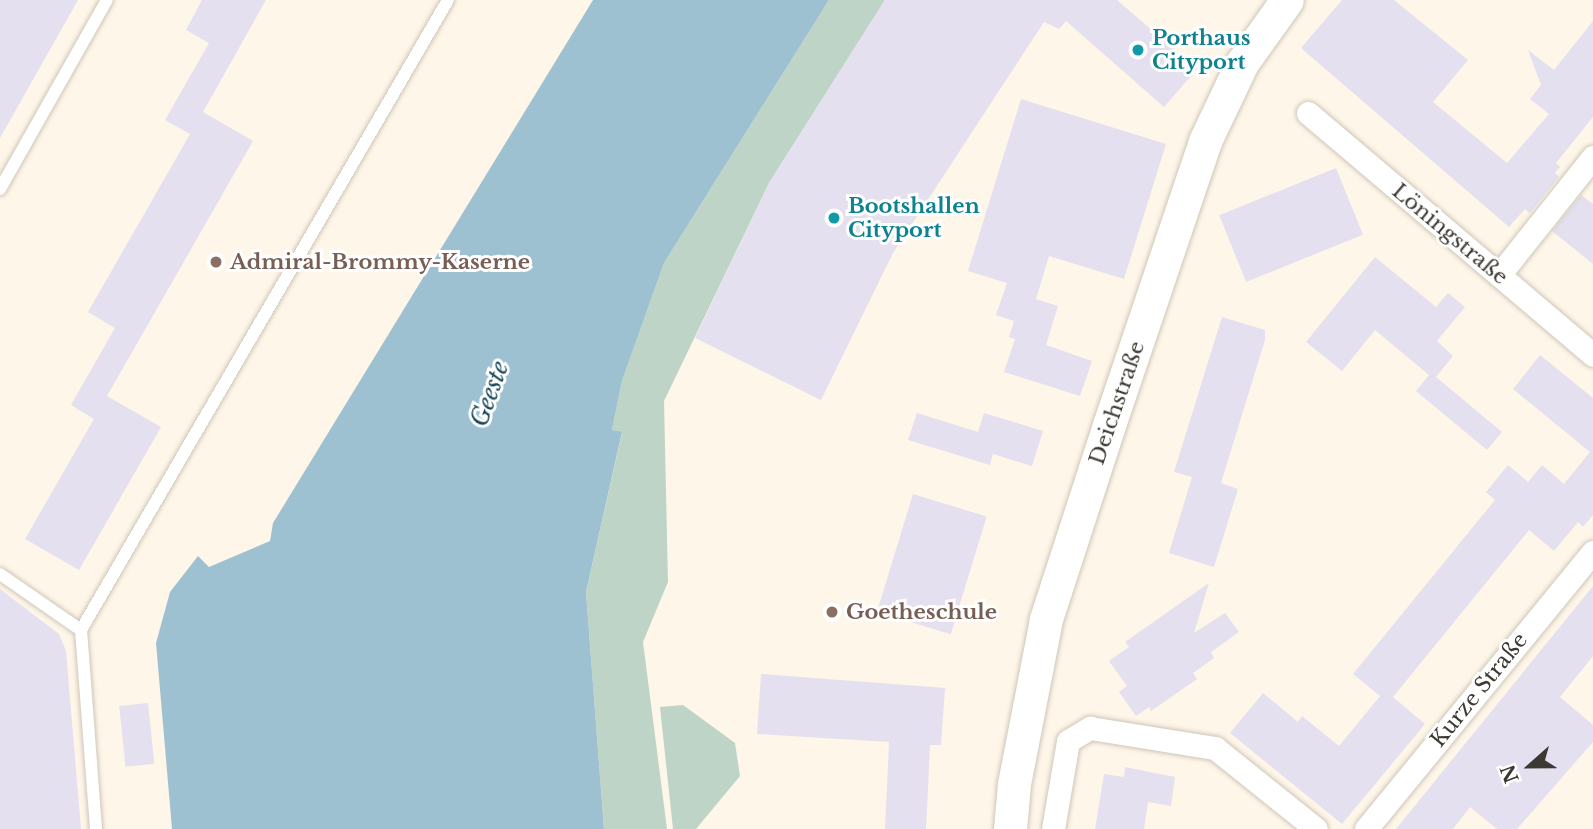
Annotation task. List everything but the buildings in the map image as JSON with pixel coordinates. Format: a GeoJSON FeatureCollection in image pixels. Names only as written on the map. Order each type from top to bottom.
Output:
{"type":"FeatureCollection","features":[{"type":"Feature","properties":{"kind":"main road","name":"Deichstraße"},"geometry":{"type":"LineString","coordinates":[[1010,829],[1014,784],[1046,619],[1110,425],[1205,141],[1242,63],[1287,0]]}},
{"type":"Feature","properties":{"kind":"street","name":"Löningstraße"},"geometry":{"type":"LineString","coordinates":[[1308,113],[1593,355]]}},
{"type":"Feature","properties":{"kind":"street"},"geometry":{"type":"LineString","coordinates":[[1499,275],[1593,157]]}},
{"type":"Feature","properties":{"kind":"street","name":"Kurze Straße"},"geometry":{"type":"LineString","coordinates":[[1366,829],[1593,552]]}},
{"type":"Feature","properties":{"kind":"street"},"geometry":{"type":"LineString","coordinates":[[1053,829],[1068,741],[1090,727],[1215,748],[1316,829]]}},
{"type":"Feature","properties":{"kind":"lane"},"geometry":{"type":"LineString","coordinates":[[0,189],[107,0]]}},
{"type":"Feature","properties":{"kind":"lane"},"geometry":{"type":"LineString","coordinates":[[96,829],[81,630],[449,0]]}},
{"type":"Feature","properties":{"kind":"lane"},"geometry":{"type":"LineString","coordinates":[[0,574],[81,630]]}},
{"type":"Feature","properties":{"kind":"green space"},"geometry":{"type":"Polygon","coordinates":[[[829,0],[885,0],[769,183],[664,401],[668,582],[643,642],[667,829],[604,829],[586,592],[622,433],[612,430],[622,381],[664,263],[829,0]]]}},
{"type":"Feature","properties":{"kind":"green space"},"geometry":{"type":"Polygon","coordinates":[[[683,705],[735,743],[740,776],[696,829],[673,829],[660,707],[683,705]]]}},
{"type":"Feature","properties":{"kind":"water","name":"Geeste"},"geometry":{"type":"Polygon","coordinates":[[[593,0],[829,0],[664,263],[622,381],[612,430],[622,432],[586,592],[604,829],[172,829],[156,643],[170,592],[198,556],[209,567],[270,541],[273,523],[593,0]]]}},
{"type":"Feature","properties":{"kind":"place","name":"Porthaus Cityport"},"geometry":{"type":"Point","coordinates":[1138,50]}},
{"type":"Feature","properties":{"kind":"place","name":"Bootshallen Cityport"},"geometry":{"type":"Point","coordinates":[834,218]}},
{"type":"Feature","properties":{"kind":"place","name":"Admiral-Brommy-Kaserne"},"geometry":{"type":"Point","coordinates":[216,262]}},
{"type":"Feature","properties":{"kind":"place","name":"Goetheschule"},"geometry":{"type":"Point","coordinates":[832,612]}}]}
